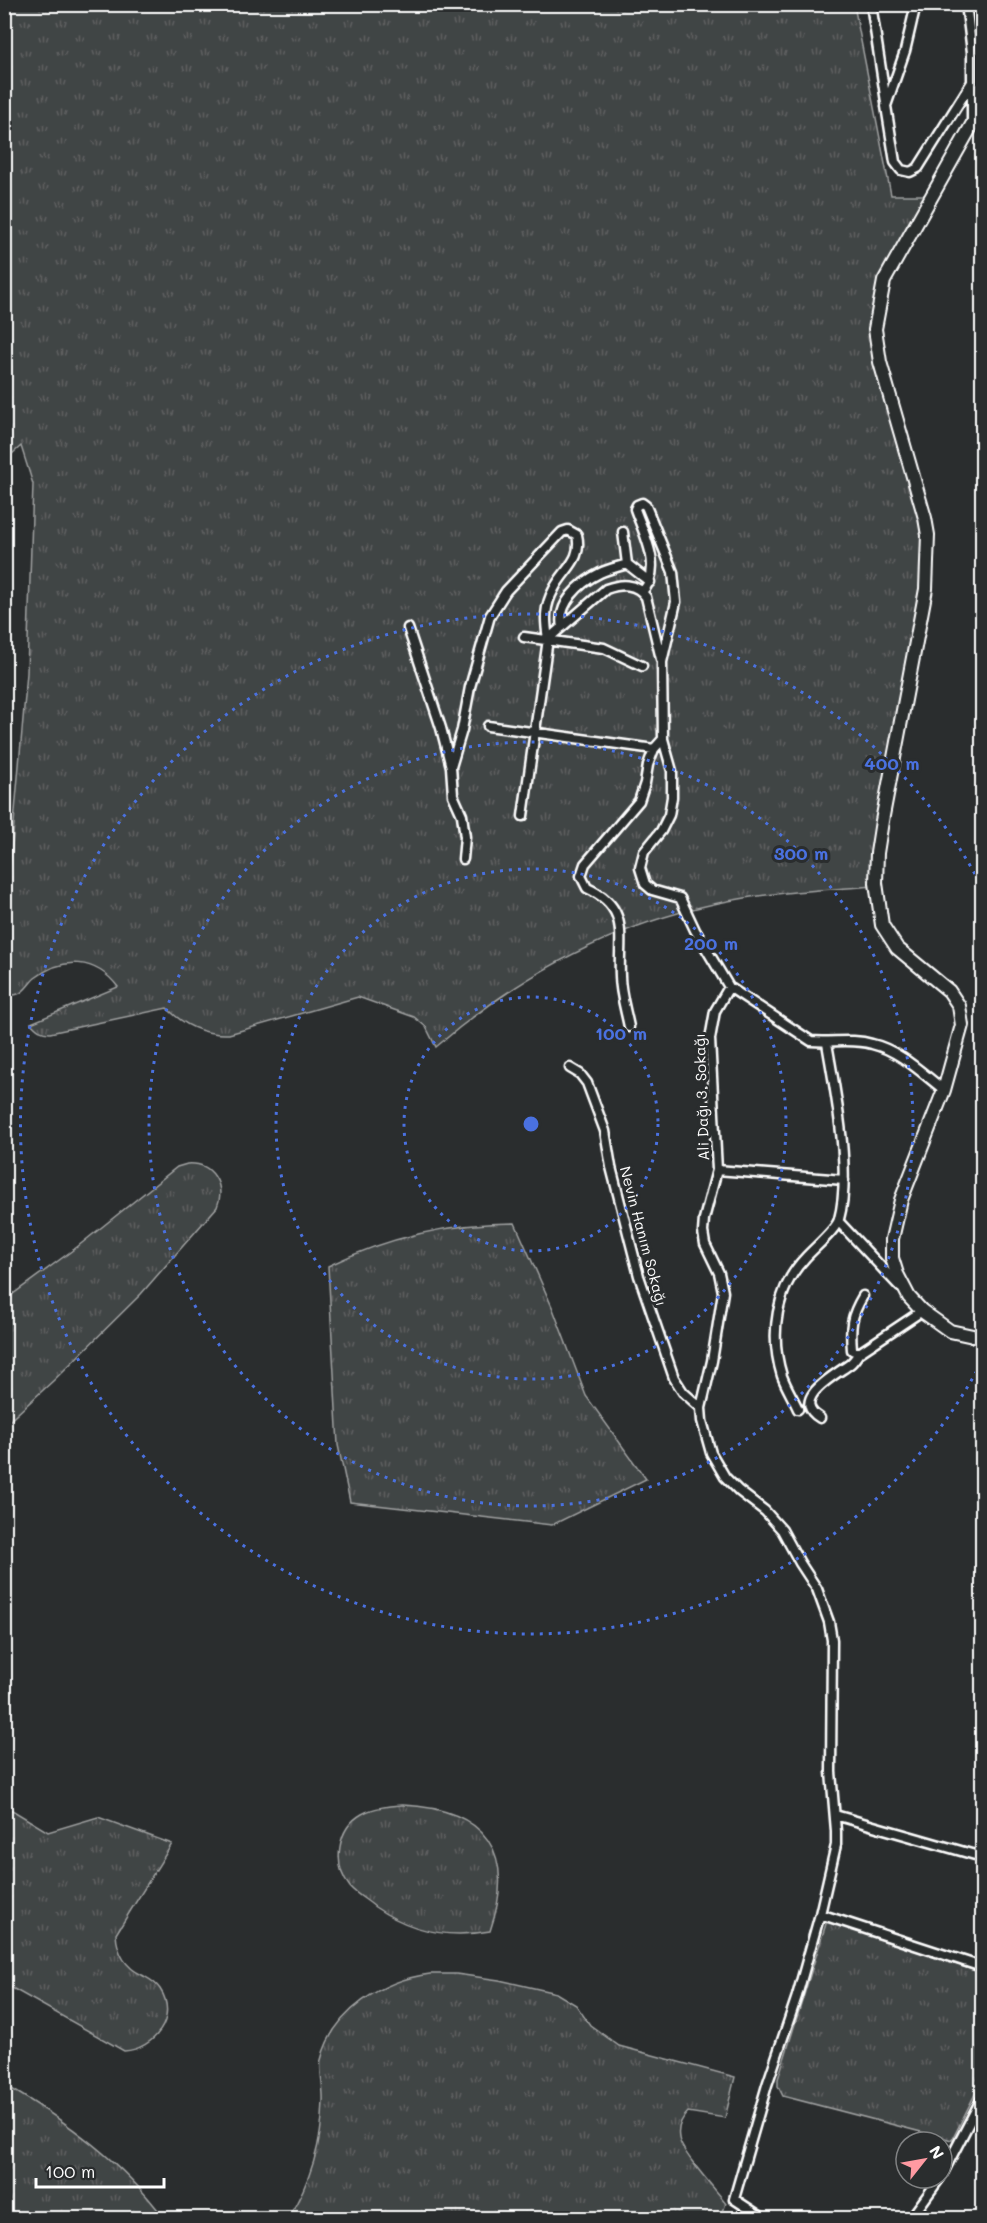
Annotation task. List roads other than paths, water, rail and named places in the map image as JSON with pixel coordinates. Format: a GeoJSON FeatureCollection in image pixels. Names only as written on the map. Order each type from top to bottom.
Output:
{"type":"FeatureCollection","features":[{"type":"Feature","properties":{"kind":"main road"},"geometry":{"type":"LineString","coordinates":[[982,107],[884,280],[875,329],[880,362],[925,518],[928,543],[926,589],[882,821],[877,853],[876,883],[882,925],[897,948],[949,992],[958,1006],[962,1025],[944,1090],[902,1200],[892,1239],[892,1258],[897,1274],[909,1297],[922,1311],[950,1331],[982,1338]]}},
{"type":"Feature","properties":{"kind":"street"},"geometry":{"type":"LineString","coordinates":[[871,4],[895,162],[901,170],[910,172],[918,168],[972,82]]}},
{"type":"Feature","properties":{"kind":"street"},"geometry":{"type":"LineString","coordinates":[[886,106],[905,51],[916,4]]}},
{"type":"Feature","properties":{"kind":"street"},"geometry":{"type":"LineString","coordinates":[[966,4],[972,52],[972,126]]}},
{"type":"Feature","properties":{"kind":"street"},"geometry":{"type":"LineString","coordinates":[[642,592],[650,582],[653,571],[635,509],[638,504],[642,503],[646,506],[673,572],[676,603],[662,663]]}},
{"type":"Feature","properties":{"kind":"street"},"geometry":{"type":"LineString","coordinates":[[451,767],[490,616],[506,591],[562,532],[572,531],[577,535],[576,558],[554,588],[544,615],[548,639],[523,816]]}},
{"type":"Feature","properties":{"kind":"street"},"geometry":{"type":"LineString","coordinates":[[623,532],[627,564],[650,582]]}},
{"type":"Feature","properties":{"kind":"street"},"geometry":{"type":"LineString","coordinates":[[562,627],[560,619],[564,604],[580,587],[599,573],[627,564]]}},
{"type":"Feature","properties":{"kind":"street"},"geometry":{"type":"LineString","coordinates":[[548,639],[606,589],[626,585],[642,592],[646,597],[662,663],[663,739],[672,771],[672,797],[669,815],[661,831],[644,852],[641,860],[641,877],[652,890],[680,898],[695,930],[729,987],[811,1041],[826,1043],[845,1040],[874,1044],[899,1057],[944,1090]]}},
{"type":"Feature","properties":{"kind":"street"},"geometry":{"type":"LineString","coordinates":[[408,628],[441,728],[451,767],[453,795],[462,815],[465,837],[463,859]]}},
{"type":"Feature","properties":{"kind":"street"},"geometry":{"type":"LineString","coordinates":[[524,637],[604,648],[642,666]]}},
{"type":"Feature","properties":{"kind":"street"},"geometry":{"type":"LineString","coordinates":[[488,726],[654,749]]}},
{"type":"Feature","properties":{"kind":"street"},"geometry":{"type":"LineString","coordinates":[[629,1027],[620,978],[621,928],[617,915],[610,903],[587,888],[581,876],[585,864],[639,801],[654,749],[663,739]]}},
{"type":"Feature","properties":{"kind":"street","name":"Ali Dağı 3. Sokağı"},"geometry":{"type":"LineString","coordinates":[[729,987],[715,1011],[710,1039],[717,1170],[704,1219],[703,1232],[705,1244],[719,1273],[723,1292],[712,1361],[701,1408],[705,1436],[717,1465],[739,1491],[774,1520],[782,1530],[824,1604],[832,1640],[831,1772],[836,1845],[798,1996],[768,2085],[734,2199],[763,2218]]}},
{"type":"Feature","properties":{"kind":"street"},"geometry":{"type":"LineString","coordinates":[[798,1409],[782,1375],[776,1339],[777,1314],[784,1290],[796,1268],[839,1222],[844,1180],[838,1108],[826,1043]]}},
{"type":"Feature","properties":{"kind":"street","name":"Nevin Hanım Sokağı"},"geometry":{"type":"LineString","coordinates":[[570,1068],[580,1074],[587,1083],[605,1131],[611,1167],[639,1276],[674,1378],[683,1392],[701,1408]]}},
{"type":"Feature","properties":{"kind":"street"},"geometry":{"type":"LineString","coordinates":[[717,1170],[844,1180]]}},
{"type":"Feature","properties":{"kind":"street"},"geometry":{"type":"LineString","coordinates":[[839,1222],[909,1297]]}},
{"type":"Feature","properties":{"kind":"street"},"geometry":{"type":"LineString","coordinates":[[859,1353],[852,1350],[850,1329],[854,1311],[863,1296]]}},
{"type":"Feature","properties":{"kind":"street"},"geometry":{"type":"LineString","coordinates":[[820,1418],[810,1407],[815,1390],[853,1362],[859,1353],[922,1311]]}},
{"type":"Feature","properties":{"kind":"street"},"geometry":{"type":"LineString","coordinates":[[835,1815],[982,1857]]}},
{"type":"Feature","properties":{"kind":"street"},"geometry":{"type":"LineString","coordinates":[[820,1914],[982,1967]]}},
{"type":"Feature","properties":{"kind":"street"},"geometry":{"type":"LineString","coordinates":[[954,2151],[982,2098]]}},
{"type":"Feature","properties":{"kind":"street"},"geometry":{"type":"LineString","coordinates":[[911,2218],[931,2190]]}}]}
